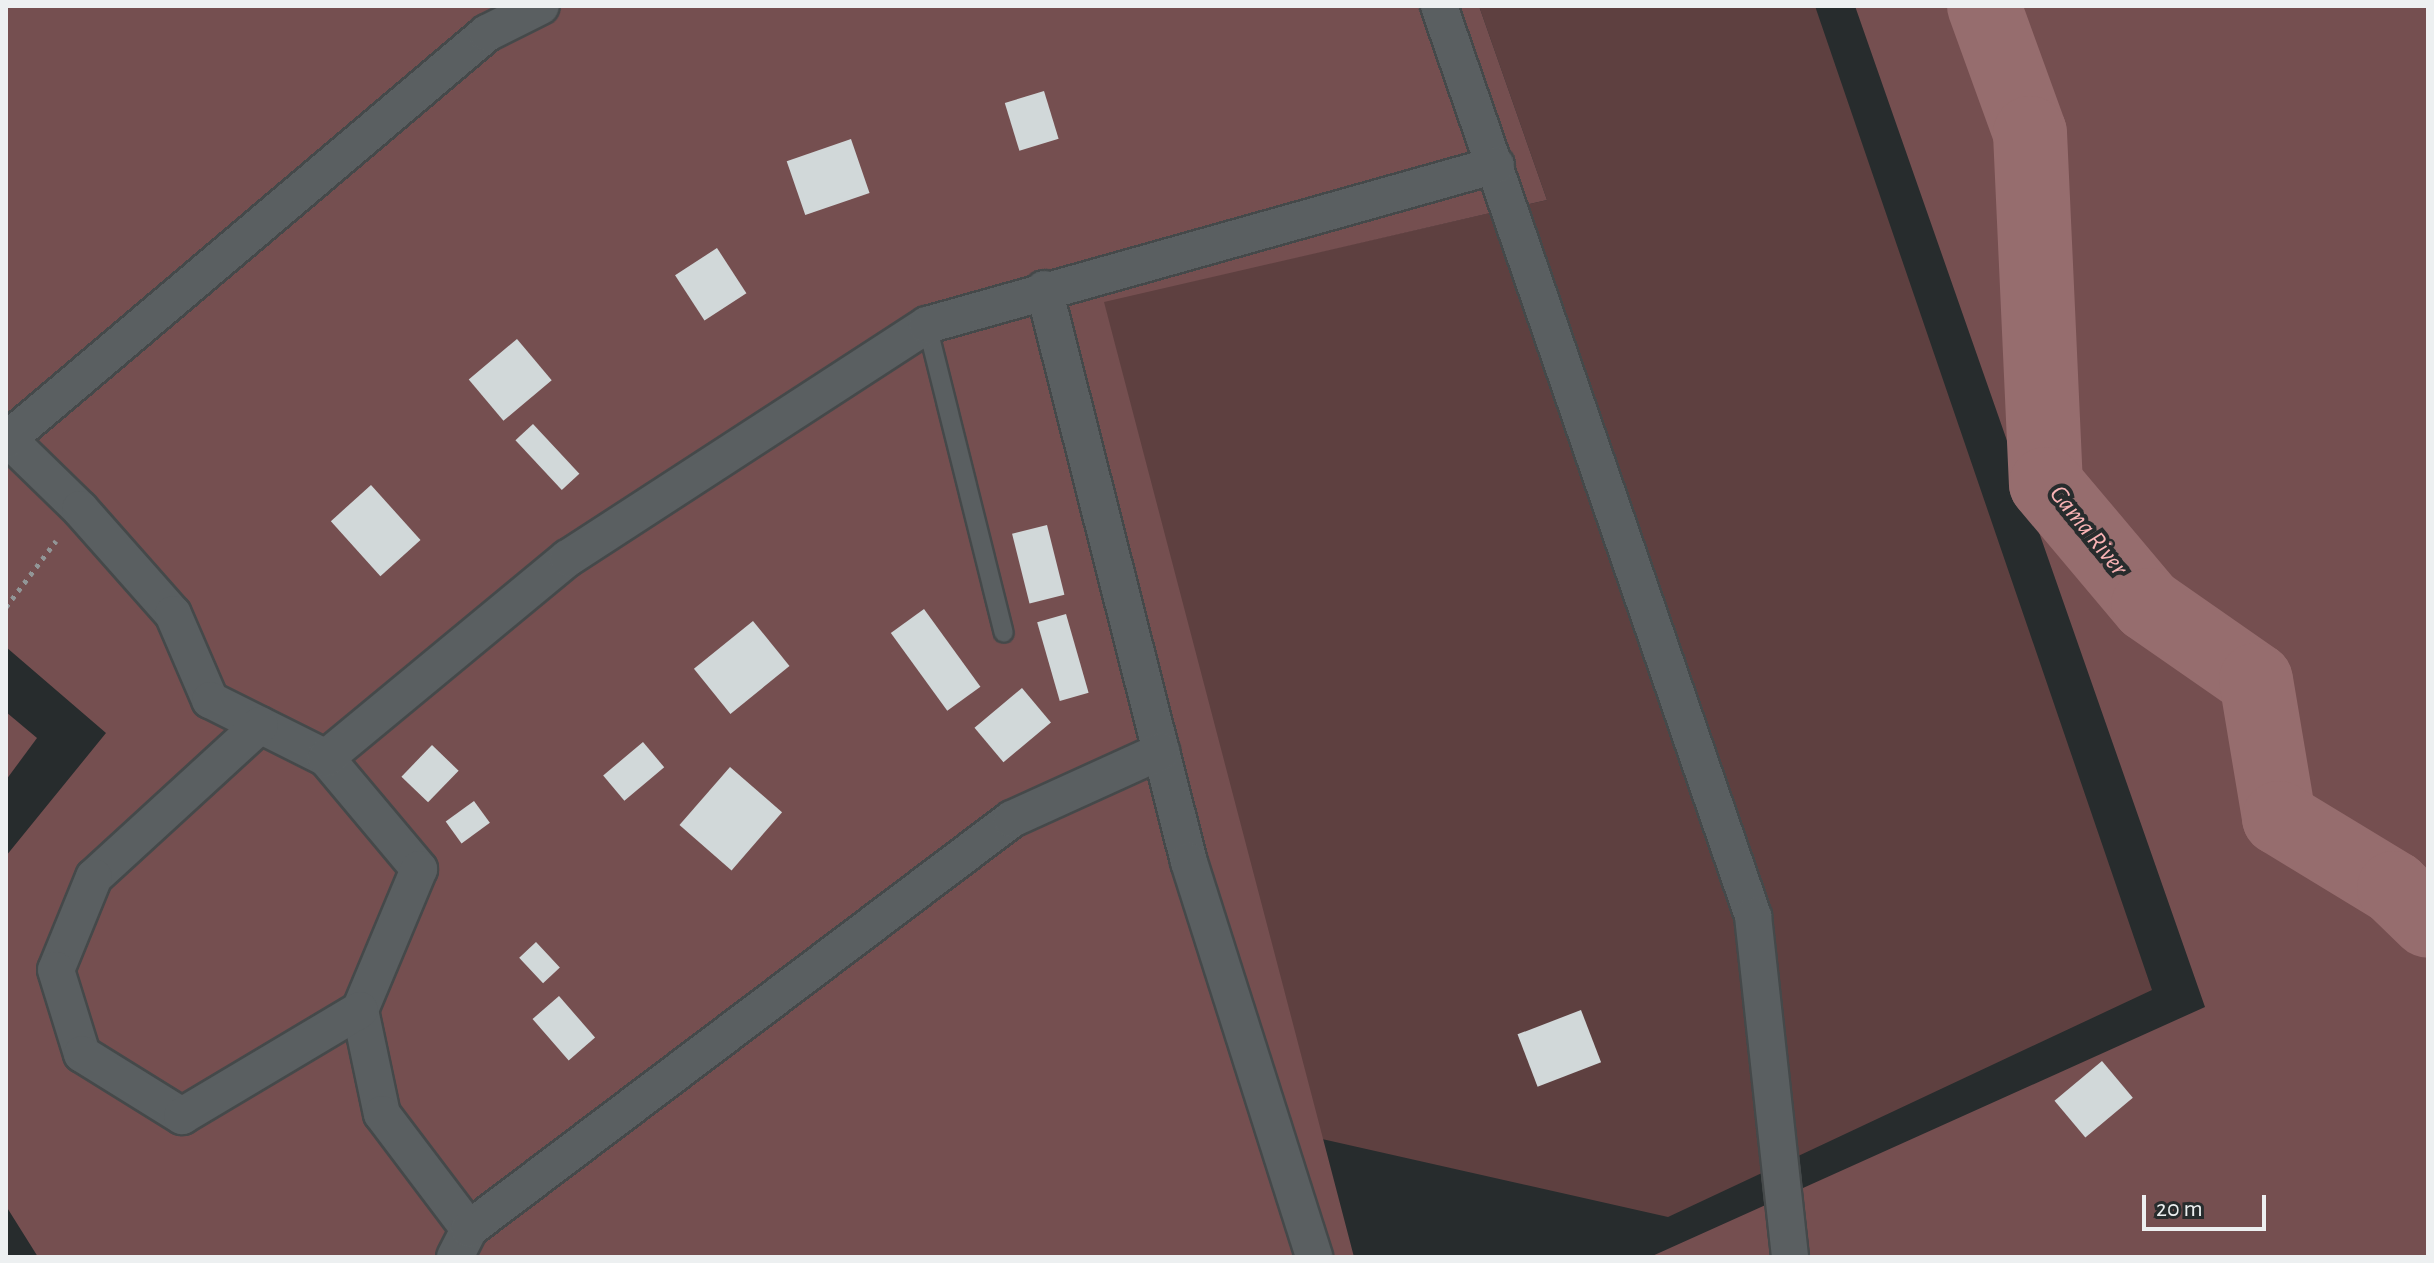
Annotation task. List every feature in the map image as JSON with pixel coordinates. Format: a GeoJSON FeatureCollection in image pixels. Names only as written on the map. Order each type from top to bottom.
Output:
{"type":"FeatureCollection","features":[{"type":"Feature","properties":{"kind":"street"},"geometry":{"type":"LineString","coordinates":[[541,6],[487,33],[7,438],[80,509],[173,614],[210,700],[326,758],[419,869],[360,1010],[382,1114],[462,1243],[1012,819],[1161,751]]}},
{"type":"Feature","properties":{"kind":"street"},"geometry":{"type":"LineString","coordinates":[[1439,6],[1753,916],[1790,1257]]}},
{"type":"Feature","properties":{"kind":"street"},"geometry":{"type":"LineString","coordinates":[[326,758],[568,558],[927,325],[1044,289],[1496,165]]}},
{"type":"Feature","properties":{"kind":"street"},"geometry":{"type":"LineString","coordinates":[[1044,289],[1189,862],[1314,1257]]}},
{"type":"Feature","properties":{"kind":"street"},"geometry":{"type":"LineString","coordinates":[[260,725],[94,877],[56,970],[82,1054],[182,1116],[360,1010]]}},
{"type":"Feature","properties":{"kind":"lane"},"geometry":{"type":"LineString","coordinates":[[927,325],[1004,633]]}},
{"type":"Feature","properties":{"kind":"path"},"geometry":{"type":"LineString","coordinates":[[6,607],[80,509]]}},
{"type":"Feature","properties":{"kind":"shaded area"},"geometry":{"type":"Polygon","coordinates":[[[6,6],[1479,6],[1547,200],[1104,302],[1354,1257],[38,1257],[6,1206],[6,856],[106,733],[6,647],[6,6]]]}},
{"type":"Feature","properties":{"kind":"shaded area"},"geometry":{"type":"Polygon","coordinates":[[[1479,6],[1815,6],[2152,990],[1668,1217],[1322,1139],[1103,301],[1547,200],[1479,6]]]}},
{"type":"Feature","properties":{"kind":"shaded area"},"geometry":{"type":"Polygon","coordinates":[[[1855,6],[2428,6],[2428,1257],[1650,1257],[2205,1007],[1855,6]]]}},
{"type":"Feature","properties":{"kind":"shaded area"},"geometry":{"type":"Polygon","coordinates":[[[6,712],[37,738],[6,780],[6,712]]]}},
{"type":"Feature","properties":{"kind":"building"},"geometry":{"type":"Polygon","coordinates":[[[1044,91],[1059,139],[1019,151],[1005,103],[1044,91]]]}},
{"type":"Feature","properties":{"kind":"building"},"geometry":{"type":"Polygon","coordinates":[[[851,139],[870,193],[805,215],[787,161],[851,139]]]}},
{"type":"Feature","properties":{"kind":"building"},"geometry":{"type":"Polygon","coordinates":[[[717,248],[746,293],[704,321],[675,275],[717,248]]]}},
{"type":"Feature","properties":{"kind":"building"},"geometry":{"type":"Polygon","coordinates":[[[517,339],[552,380],[503,421],[469,379],[517,339]]]}},
{"type":"Feature","properties":{"kind":"building"},"geometry":{"type":"Polygon","coordinates":[[[533,424],[579,474],[562,490],[515,440],[533,424]]]}},
{"type":"Feature","properties":{"kind":"building"},"geometry":{"type":"Polygon","coordinates":[[[371,485],[421,540],[380,576],[331,521],[371,485]]]}},
{"type":"Feature","properties":{"kind":"building"},"geometry":{"type":"Polygon","coordinates":[[[1047,525],[1064,595],[1029,604],[1012,534],[1047,525]]]}},
{"type":"Feature","properties":{"kind":"building"},"geometry":{"type":"Polygon","coordinates":[[[924,609],[980,687],[947,711],[891,633],[924,609]]]}},
{"type":"Feature","properties":{"kind":"building"},"geometry":{"type":"Polygon","coordinates":[[[1066,614],[1089,693],[1060,701],[1037,622],[1066,614]]]}},
{"type":"Feature","properties":{"kind":"building"},"geometry":{"type":"Polygon","coordinates":[[[753,621],[790,666],[730,714],[694,669],[753,621]]]}},
{"type":"Feature","properties":{"kind":"building"},"geometry":{"type":"Polygon","coordinates":[[[1022,688],[1051,722],[1003,762],[975,728],[1022,688]]]}},
{"type":"Feature","properties":{"kind":"building"},"geometry":{"type":"Polygon","coordinates":[[[643,742],[664,767],[624,801],[603,775],[643,742]]]}},
{"type":"Feature","properties":{"kind":"building"},"geometry":{"type":"Polygon","coordinates":[[[432,745],[459,771],[428,802],[401,777],[432,745]]]}},
{"type":"Feature","properties":{"kind":"building"},"geometry":{"type":"Polygon","coordinates":[[[730,767],[782,812],[732,870],[679,825],[730,767]]]}},
{"type":"Feature","properties":{"kind":"building"},"geometry":{"type":"Polygon","coordinates":[[[474,801],[490,823],[462,843],[446,822],[474,801]]]}},
{"type":"Feature","properties":{"kind":"building"},"geometry":{"type":"Polygon","coordinates":[[[536,942],[560,968],[543,983],[519,958],[536,942]]]}},
{"type":"Feature","properties":{"kind":"building"},"geometry":{"type":"Polygon","coordinates":[[[559,996],[595,1038],[569,1060],[533,1019],[559,996]]]}},
{"type":"Feature","properties":{"kind":"building"},"geometry":{"type":"Polygon","coordinates":[[[1581,1010],[1601,1062],[1538,1087],[1518,1034],[1581,1010]]]}},
{"type":"Feature","properties":{"kind":"building"},"geometry":{"type":"Polygon","coordinates":[[[2102,1061],[2133,1098],[2085,1138],[2055,1101],[2102,1061]]]}},
{"type":"Feature","properties":{"kind":"waterway","name":"Gama River"},"geometry":{"type":"LineString","coordinates":[[1984,6],[2030,133],[2046,484],[2148,605],[2256,680],[2279,818],[2394,888],[2428,921]]}}]}
